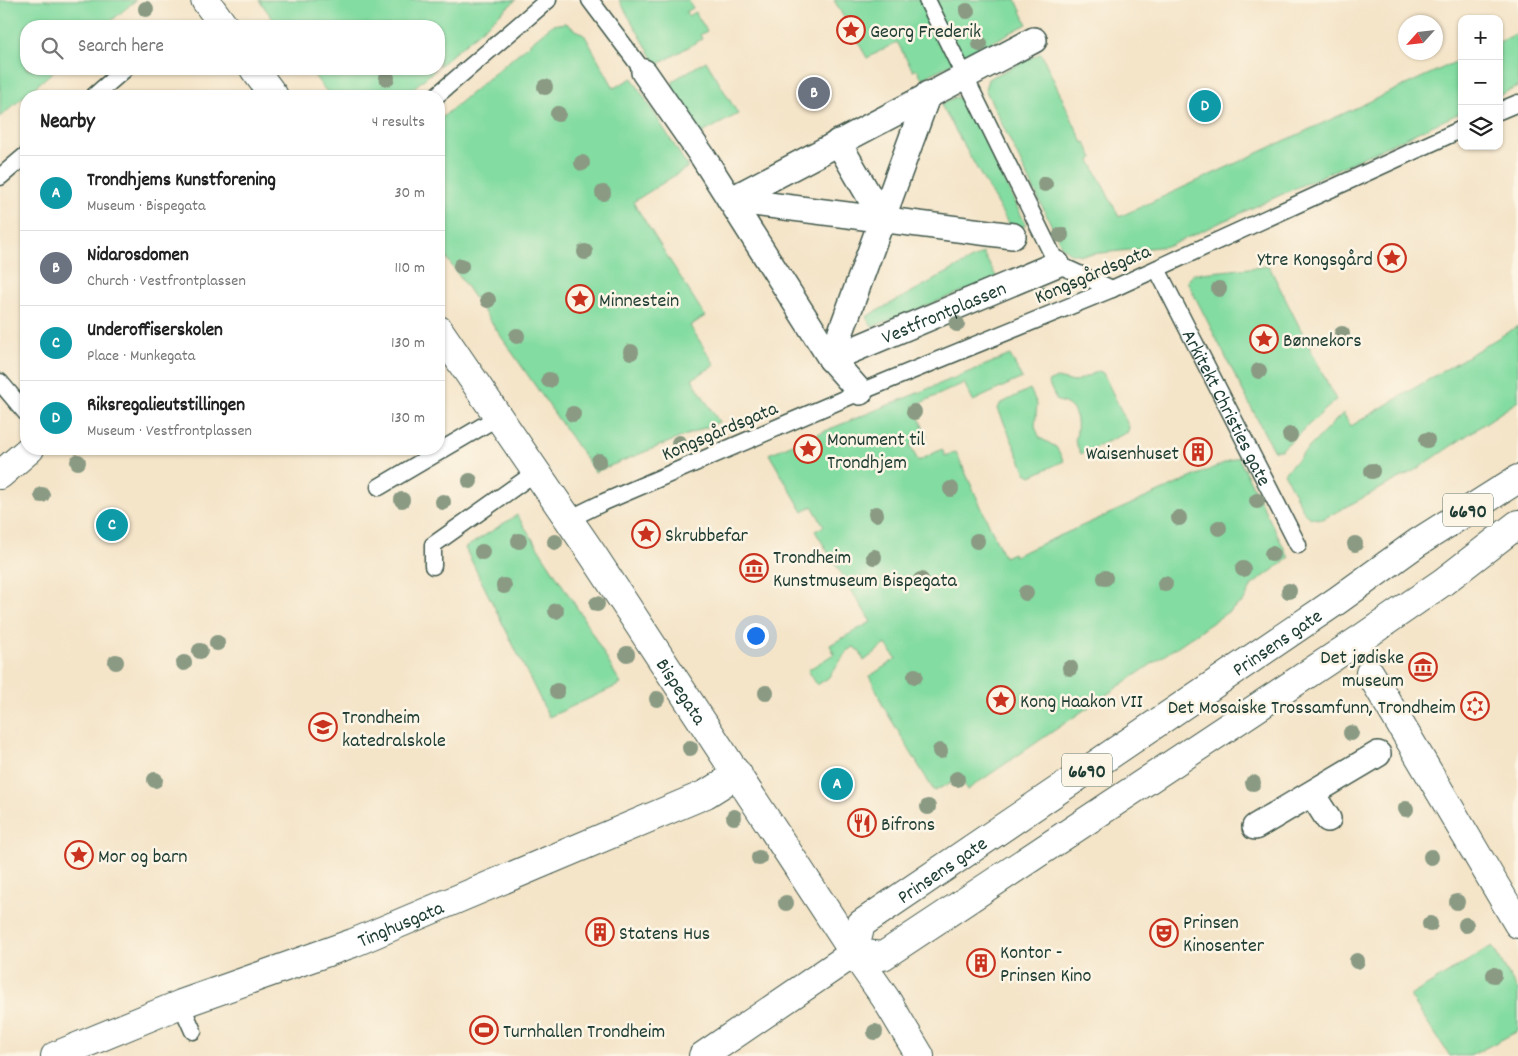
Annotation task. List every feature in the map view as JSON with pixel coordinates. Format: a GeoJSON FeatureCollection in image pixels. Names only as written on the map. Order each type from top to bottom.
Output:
{"type":"FeatureCollection","features":[{"type":"Feature","properties":{"kind":"street"},"geometry":{"type":"LineString","coordinates":[[205,0],[220,20]]}},
{"type":"Feature","properties":{"kind":"street"},"geometry":{"type":"LineString","coordinates":[[730,200],[928,94],[1034,40]]}},
{"type":"Feature","properties":{"kind":"street"},"geometry":{"type":"LineString","coordinates":[[644,72],[730,200],[832,359],[860,392]]}},
{"type":"Feature","properties":{"kind":"street"},"geometry":{"type":"LineString","coordinates":[[258,75],[270,90]]}},
{"type":"Feature","properties":{"kind":"street"},"geometry":{"type":"LineString","coordinates":[[832,359],[884,220],[928,94]]}},
{"type":"Feature","properties":{"kind":"street"},"geometry":{"type":"LineString","coordinates":[[838,142],[884,220]]}},
{"type":"Feature","properties":{"kind":"street"},"geometry":{"type":"LineString","coordinates":[[730,200],[1013,236]]}},
{"type":"Feature","properties":{"kind":"street","name":"Vestfrontplassen"},"geometry":{"type":"LineString","coordinates":[[832,359],[1057,264]]}},
{"type":"Feature","properties":{"kind":"street","name":"Bispegata"},"geometry":{"type":"LineString","coordinates":[[445,339],[569,519],[738,774],[886,999],[920,1056]]}},
{"type":"Feature","properties":{"kind":"street"},"geometry":{"type":"LineString","coordinates":[[0,474],[23,455]]}},
{"type":"Feature","properties":{"kind":"street","name":"Prinsens gate"},"geometry":{"type":"LineString","coordinates":[[1518,479],[1418,542],[1332,604],[861,924],[854,953],[883,956],[1362,638],[1443,582],[1518,524]]}},
{"type":"Feature","properties":{"kind":"street"},"geometry":{"type":"LineString","coordinates":[[1370,673],[1518,924]]}},
{"type":"Feature","properties":{"kind":"street"},"geometry":{"type":"LineString","coordinates":[[1255,827],[1378,754]]}},
{"type":"Feature","properties":{"kind":"street","name":"Tinghusgata"},"geometry":{"type":"LineString","coordinates":[[55,1056],[181,1004],[353,943],[706,794],[738,774]]}},
{"type":"Feature","properties":{"kind":"street"},"geometry":{"type":"LineString","coordinates":[[1312,794],[1328,819]]}},
{"type":"Feature","properties":{"kind":"street"},"geometry":{"type":"LineString","coordinates":[[703,1056],[854,953]]}},
{"type":"Feature","properties":{"kind":"lane"},"geometry":{"type":"LineString","coordinates":[[443,90],[548,0]]}},
{"type":"Feature","properties":{"kind":"lane"},"geometry":{"type":"LineString","coordinates":[[590,0],[644,72]]}},
{"type":"Feature","properties":{"kind":"lane"},"geometry":{"type":"LineString","coordinates":[[927,0],[1057,264],[1112,289]]}},
{"type":"Feature","properties":{"kind":"lane"},"geometry":{"type":"LineString","coordinates":[[101,90],[118,75]]}},
{"type":"Feature","properties":{"kind":"lane"},"geometry":{"type":"LineString","coordinates":[[1503,109],[1518,103]]}},
{"type":"Feature","properties":{"kind":"lane","name":"Kongsgårdsgata"},"geometry":{"type":"LineString","coordinates":[[569,519],[860,392],[1112,289],[1458,131]]}},
{"type":"Feature","properties":{"kind":"lane"},"geometry":{"type":"LineString","coordinates":[[0,177],[20,160]]}},
{"type":"Feature","properties":{"kind":"lane","name":"Arkitekt Christies gate"},"geometry":{"type":"LineString","coordinates":[[1157,269],[1298,545]]}},
{"type":"Feature","properties":{"kind":"lane"},"geometry":{"type":"LineString","coordinates":[[0,382],[20,407]]}},
{"type":"Feature","properties":{"kind":"lane"},"geometry":{"type":"LineString","coordinates":[[445,448],[498,417]]}},
{"type":"Feature","properties":{"kind":"lane"},"geometry":{"type":"LineString","coordinates":[[379,487],[433,455]]}},
{"type":"Feature","properties":{"kind":"lane"},"geometry":{"type":"LineString","coordinates":[[433,566],[433,545],[536,472]]}},
{"type":"Feature","properties":{"kind":"lane"},"geometry":{"type":"LineString","coordinates":[[181,1004],[193,1031]]}},
{"type":"Feature","properties":{"kind":"green space"},"geometry":{"type":"Polygon","coordinates":[[[0,0],[136,0],[112,20],[20,20],[20,75],[49,75],[32,90],[20,90],[20,100],[0,117],[0,0]]]}},
{"type":"Feature","properties":{"kind":"green space"},"geometry":{"type":"Polygon","coordinates":[[[259,0],[516,0],[445,61],[445,20],[274,20],[259,0]]]}},
{"type":"Feature","properties":{"kind":"green space"},"geometry":{"type":"Polygon","coordinates":[[[619,0],[688,0],[693,8],[686,12],[688,16],[695,12],[707,31],[700,35],[702,39],[657,65],[619,0]]]}},
{"type":"Feature","properties":{"kind":"green space"},"geometry":{"type":"Polygon","coordinates":[[[834,0],[1016,0],[1027,24],[922,79],[917,69],[913,71],[897,42],[867,58],[834,0]]]}},
{"type":"Feature","properties":{"kind":"green space"},"geometry":{"type":"Polygon","coordinates":[[[565,23],[585,36],[614,88],[632,78],[688,167],[633,202],[705,316],[690,326],[715,365],[692,379],[719,422],[595,472],[445,256],[445,115],[552,25],[565,23]]]}},
{"type":"Feature","properties":{"kind":"green space"},"geometry":{"type":"Polygon","coordinates":[[[1518,33],[1518,87],[1503,93],[1503,60],[1503,40],[1518,33]]]}},
{"type":"Feature","properties":{"kind":"green space"},"geometry":{"type":"Polygon","coordinates":[[[1041,53],[1083,143],[1085,142],[1093,158],[1090,160],[1119,217],[1458,61],[1458,114],[1169,246],[1081,255],[1070,253],[1062,247],[985,89],[988,79],[1041,53]]]}},
{"type":"Feature","properties":{"kind":"green space"},"geometry":{"type":"Polygon","coordinates":[[[706,61],[738,114],[700,134],[671,90],[674,80],[706,61]]]}},
{"type":"Feature","properties":{"kind":"green space"},"geometry":{"type":"Polygon","coordinates":[[[314,75],[429,75],[411,90],[325,90],[314,75]]]}},
{"type":"Feature","properties":{"kind":"green space"},"geometry":{"type":"Polygon","coordinates":[[[955,97],[965,100],[1026,225],[1013,232],[941,105],[955,97]]]}},
{"type":"Feature","properties":{"kind":"green space"},"geometry":{"type":"Polygon","coordinates":[[[983,253],[997,278],[872,327],[866,317],[983,253]]]}},
{"type":"Feature","properties":{"kind":"green space"},"geometry":{"type":"Polygon","coordinates":[[[1269,266],[1336,400],[1281,450],[1273,450],[1187,281],[1193,274],[1269,266]]]}},
{"type":"Feature","properties":{"kind":"green space"},"geometry":{"type":"Polygon","coordinates":[[[1518,326],[1518,401],[1417,469],[1323,519],[1311,518],[1305,514],[1284,473],[1343,413],[1351,426],[1518,326]]]}},
{"type":"Feature","properties":{"kind":"green space"},"geometry":{"type":"Polygon","coordinates":[[[1010,355],[1022,378],[973,401],[964,383],[914,406],[927,436],[910,445],[918,461],[942,449],[945,456],[956,452],[1004,557],[1013,553],[1014,556],[1238,457],[1289,558],[1252,585],[1244,601],[967,790],[961,778],[934,791],[883,706],[870,676],[896,659],[886,644],[864,661],[860,652],[854,647],[848,650],[828,678],[817,685],[808,670],[834,654],[830,645],[871,622],[815,531],[824,526],[812,506],[803,512],[769,454],[1010,355]]]}},
{"type":"Feature","properties":{"kind":"green space"},"geometry":{"type":"Polygon","coordinates":[[[1099,371],[1103,373],[1129,427],[1128,432],[1081,454],[1075,441],[1077,434],[1076,415],[1069,406],[1057,401],[1048,382],[1057,378],[1074,382],[1099,371]]]}},
{"type":"Feature","properties":{"kind":"green space"},"geometry":{"type":"Polygon","coordinates":[[[1030,389],[1037,404],[1035,427],[1040,438],[1056,447],[1064,461],[1031,476],[1026,473],[998,409],[1000,404],[1030,389]]]}},
{"type":"Feature","properties":{"kind":"green space"},"geometry":{"type":"Polygon","coordinates":[[[517,515],[581,614],[621,684],[549,717],[465,548],[517,515]]]}},
{"type":"Feature","properties":{"kind":"green space"},"geometry":{"type":"Polygon","coordinates":[[[1492,946],[1518,991],[1518,1031],[1470,1056],[1450,1056],[1410,996],[1492,946]]]}},
{"type":"Feature","properties":{"kind":"place","name":"Georg Frederik"},"geometry":{"type":"Point","coordinates":[851,30]}},
{"type":"Feature","properties":{"kind":"place","name":"Nidarosdomen"},"geometry":{"type":"Point","coordinates":[814,93]}},
{"type":"Feature","properties":{"kind":"place","name":"Riksregalieutstillingen"},"geometry":{"type":"Point","coordinates":[1205,106]}},
{"type":"Feature","properties":{"kind":"place","name":"Ytre Kongsgård"},"geometry":{"type":"Point","coordinates":[1392,258]}},
{"type":"Feature","properties":{"kind":"place","name":"Minnestein"},"geometry":{"type":"Point","coordinates":[580,299]}},
{"type":"Feature","properties":{"kind":"place","name":"Bønnekors"},"geometry":{"type":"Point","coordinates":[1264,339]}},
{"type":"Feature","properties":{"kind":"place","name":"Monument til Trondhjem"},"geometry":{"type":"Point","coordinates":[808,449]}},
{"type":"Feature","properties":{"kind":"place","name":"Waisenhuset"},"geometry":{"type":"Point","coordinates":[1198,452]}},
{"type":"Feature","properties":{"kind":"place","name":"Underoffiserskolen"},"geometry":{"type":"Point","coordinates":[112,525]}},
{"type":"Feature","properties":{"kind":"place","name":"Skrubbefar"},"geometry":{"type":"Point","coordinates":[646,534]}},
{"type":"Feature","properties":{"kind":"place","name":"Trondheim Kunstmuseum Bispegata"},"geometry":{"type":"Point","coordinates":[754,568]}},
{"type":"Feature","properties":{"kind":"place","name":"Det jødiske museum"},"geometry":{"type":"Point","coordinates":[1423,667]}},
{"type":"Feature","properties":{"kind":"place","name":"Kong Haakon VII"},"geometry":{"type":"Point","coordinates":[1001,700]}},
{"type":"Feature","properties":{"kind":"place","name":"Det Mosaiske Trossamfunn, Trondheim"},"geometry":{"type":"Point","coordinates":[1475,706]}},
{"type":"Feature","properties":{"kind":"place","name":"Trondheim katedralskole"},"geometry":{"type":"Point","coordinates":[323,727]}},
{"type":"Feature","properties":{"kind":"place","name":"Trondhjems Kunstforening"},"geometry":{"type":"Point","coordinates":[837,784]}},
{"type":"Feature","properties":{"kind":"place","name":"Bifrons"},"geometry":{"type":"Point","coordinates":[862,823]}},
{"type":"Feature","properties":{"kind":"place","name":"Mor og barn"},"geometry":{"type":"Point","coordinates":[79,855]}},
{"type":"Feature","properties":{"kind":"place","name":"Statens Hus"},"geometry":{"type":"Point","coordinates":[600,932]}},
{"type":"Feature","properties":{"kind":"place","name":"Prinsen Kinosenter"},"geometry":{"type":"Point","coordinates":[1164,933]}},
{"type":"Feature","properties":{"kind":"place","name":"Kontor - Prinsen Kino"},"geometry":{"type":"Point","coordinates":[981,963]}},
{"type":"Feature","properties":{"kind":"place","name":"Turnhallen Trondheim"},"geometry":{"type":"Point","coordinates":[484,1030]}}]}
